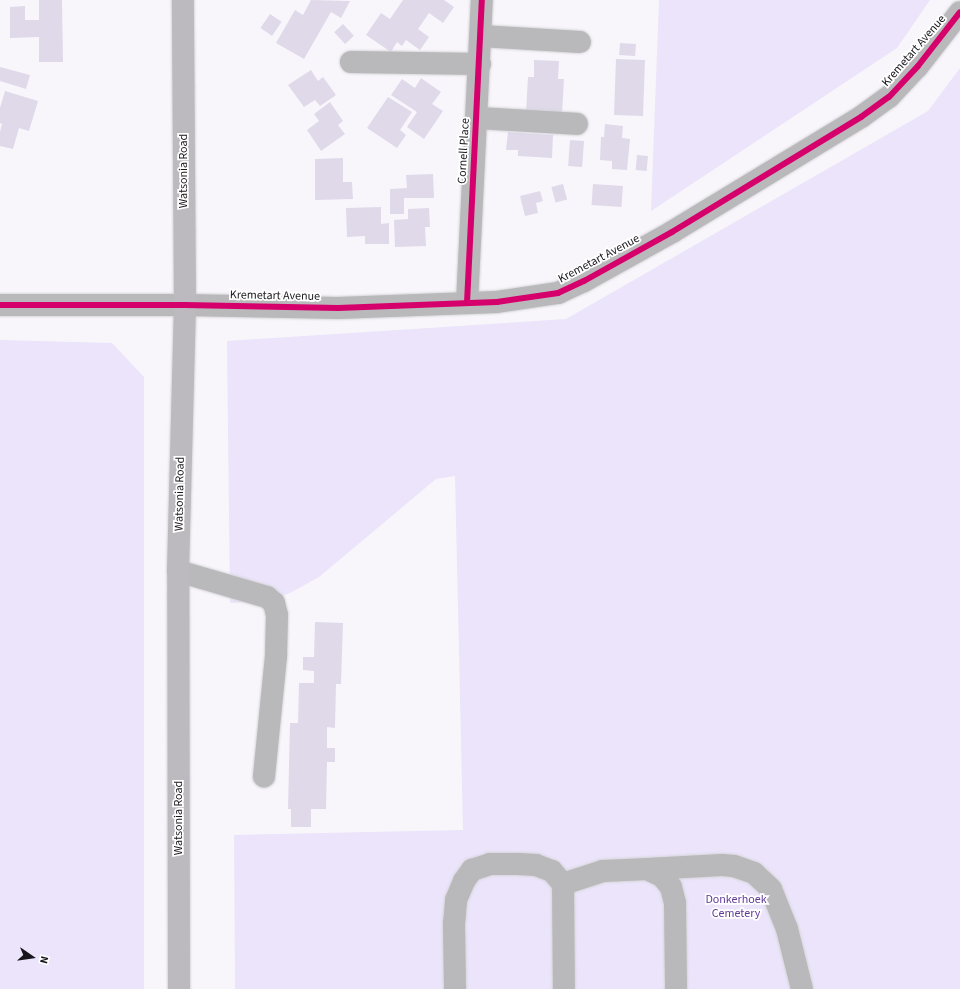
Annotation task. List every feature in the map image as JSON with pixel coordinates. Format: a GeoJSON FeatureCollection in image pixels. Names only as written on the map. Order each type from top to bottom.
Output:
{"type":"FeatureCollection","features":[{"type":"Feature","properties":{"kind":"main road","name":"Watsonia Road"},"geometry":{"type":"LineString","coordinates":[[179,989],[178,571],[185,305],[183,0]]}},
{"type":"Feature","properties":{"kind":"street","name":"Cornell Place"},"geometry":{"type":"LineString","coordinates":[[467,303],[482,0]]}},
{"type":"Feature","properties":{"kind":"street","name":"Kremetart Avenue"},"geometry":{"type":"LineString","coordinates":[[0,305],[185,305],[338,308],[467,303],[524,299],[558,293],[584,281],[672,232],[861,116],[889,97],[918,66],[960,12]]}},
{"type":"Feature","properties":{"kind":"street"},"geometry":{"type":"LineString","coordinates":[[481,36],[580,42]]}},
{"type":"Feature","properties":{"kind":"street"},"geometry":{"type":"LineString","coordinates":[[350,62],[480,64]]}},
{"type":"Feature","properties":{"kind":"street"},"geometry":{"type":"LineString","coordinates":[[477,118],[577,124]]}},
{"type":"Feature","properties":{"kind":"street"},"geometry":{"type":"LineString","coordinates":[[178,571],[260,594],[267,597],[274,603],[277,615],[276,656],[264,776]]}},
{"type":"Feature","properties":{"kind":"street"},"geometry":{"type":"LineString","coordinates":[[455,989],[454,924],[456,900],[464,881],[472,870],[490,864],[536,864],[552,871],[562,884],[564,989]]}},
{"type":"Feature","properties":{"kind":"street"},"geometry":{"type":"LineString","coordinates":[[562,884],[603,871],[722,865],[734,866],[754,873],[771,889],[786,929],[802,989]]}},
{"type":"Feature","properties":{"kind":"street"},"geometry":{"type":"LineString","coordinates":[[647,869],[662,876],[671,887],[675,903],[676,989]]}},
{"type":"Feature","properties":{"kind":"green space"},"geometry":{"type":"Polygon","coordinates":[[[659,0],[930,0],[897,48],[651,211],[659,0]]]}},
{"type":"Feature","properties":{"kind":"green space","name":"Donkerhoek Cemetery"},"geometry":{"type":"Polygon","coordinates":[[[960,68],[960,989],[235,989],[234,835],[463,830],[455,476],[436,479],[319,577],[292,592],[271,600],[230,603],[227,341],[566,319],[928,111],[960,68]]]}},
{"type":"Feature","properties":{"kind":"green space"},"geometry":{"type":"Polygon","coordinates":[[[0,340],[112,343],[144,377],[144,989],[0,989],[0,340]]]}},
{"type":"Feature","properties":{"kind":"building"},"geometry":{"type":"Polygon","coordinates":[[[39,0],[62,0],[63,62],[39,62],[39,37],[10,38],[10,7],[25,6],[25,20],[39,20],[39,0]]]}},
{"type":"Feature","properties":{"kind":"building"},"geometry":{"type":"Polygon","coordinates":[[[311,0],[350,1],[341,18],[331,12],[304,59],[276,43],[295,10],[303,15],[311,0]]]}},
{"type":"Feature","properties":{"kind":"building"},"geometry":{"type":"Polygon","coordinates":[[[403,0],[444,0],[454,7],[443,23],[429,13],[418,29],[429,37],[420,50],[406,40],[402,46],[397,42],[391,52],[366,35],[381,13],[390,19],[403,0]]]}},
{"type":"Feature","properties":{"kind":"building"},"geometry":{"type":"Polygon","coordinates":[[[270,14],[282,22],[272,36],[260,28],[270,14]]]}},
{"type":"Feature","properties":{"kind":"building"},"geometry":{"type":"Polygon","coordinates":[[[343,24],[354,36],[345,44],[334,32],[343,24]]]}},
{"type":"Feature","properties":{"kind":"building"},"geometry":{"type":"Polygon","coordinates":[[[620,43],[636,44],[635,56],[619,55],[620,43]]]}},
{"type":"Feature","properties":{"kind":"building"},"geometry":{"type":"Polygon","coordinates":[[[616,59],[645,60],[643,116],[614,115],[616,59]]]}},
{"type":"Feature","properties":{"kind":"building"},"geometry":{"type":"Polygon","coordinates":[[[534,60],[559,61],[558,79],[564,79],[562,114],[526,112],[528,77],[534,77],[534,60]]]}},
{"type":"Feature","properties":{"kind":"building"},"geometry":{"type":"Polygon","coordinates":[[[0,67],[30,75],[26,89],[0,81],[0,67]]]}},
{"type":"Feature","properties":{"kind":"building"},"geometry":{"type":"Polygon","coordinates":[[[311,70],[318,81],[323,77],[336,95],[320,106],[315,100],[304,107],[288,85],[311,70]]]}},
{"type":"Feature","properties":{"kind":"building"},"geometry":{"type":"Polygon","coordinates":[[[421,78],[441,92],[432,104],[443,111],[424,139],[407,127],[417,112],[391,95],[402,79],[415,88],[421,78]]]}},
{"type":"Feature","properties":{"kind":"building"},"geometry":{"type":"Polygon","coordinates":[[[5,91],[38,101],[29,131],[19,128],[13,149],[0,146],[0,132],[2,124],[0,123],[0,108],[5,91]]]}},
{"type":"Feature","properties":{"kind":"building"},"geometry":{"type":"Polygon","coordinates":[[[388,97],[412,112],[400,130],[406,135],[397,148],[367,128],[388,97]]]}},
{"type":"Feature","properties":{"kind":"building"},"geometry":{"type":"Polygon","coordinates":[[[330,102],[343,121],[338,125],[345,134],[321,151],[307,130],[319,121],[314,114],[330,102]]]}},
{"type":"Feature","properties":{"kind":"building"},"geometry":{"type":"Polygon","coordinates":[[[605,124],[623,126],[622,138],[630,139],[627,170],[612,169],[612,161],[600,160],[601,137],[604,137],[605,124]]]}},
{"type":"Feature","properties":{"kind":"building"},"geometry":{"type":"Polygon","coordinates":[[[508,132],[553,135],[552,158],[518,156],[518,150],[506,150],[508,132]]]}},
{"type":"Feature","properties":{"kind":"building"},"geometry":{"type":"Polygon","coordinates":[[[570,140],[584,141],[582,167],[568,166],[570,140]]]}},
{"type":"Feature","properties":{"kind":"building"},"geometry":{"type":"Polygon","coordinates":[[[637,155],[648,156],[647,171],[636,170],[637,155]]]}},
{"type":"Feature","properties":{"kind":"building"},"geometry":{"type":"Polygon","coordinates":[[[343,158],[343,182],[352,182],[353,199],[315,200],[315,159],[343,158]]]}},
{"type":"Feature","properties":{"kind":"building"},"geometry":{"type":"Polygon","coordinates":[[[433,174],[434,198],[404,198],[404,214],[390,214],[390,189],[407,188],[406,175],[433,174]]]}},
{"type":"Feature","properties":{"kind":"building"},"geometry":{"type":"Polygon","coordinates":[[[563,184],[567,199],[556,203],[551,187],[563,184]]]}},
{"type":"Feature","properties":{"kind":"building"},"geometry":{"type":"Polygon","coordinates":[[[593,184],[623,186],[621,207],[592,205],[593,184]]]}},
{"type":"Feature","properties":{"kind":"building"},"geometry":{"type":"Polygon","coordinates":[[[540,191],[543,201],[536,203],[538,213],[525,216],[520,196],[540,191]]]}},
{"type":"Feature","properties":{"kind":"building"},"geometry":{"type":"Polygon","coordinates":[[[381,207],[381,224],[389,223],[389,244],[365,244],[365,236],[347,237],[346,208],[381,207]]]}},
{"type":"Feature","properties":{"kind":"building"},"geometry":{"type":"Polygon","coordinates":[[[429,208],[430,227],[425,227],[426,246],[395,247],[394,220],[408,219],[408,209],[429,208]]]}},
{"type":"Feature","properties":{"kind":"building"},"geometry":{"type":"Polygon","coordinates":[[[315,622],[343,623],[341,684],[336,684],[335,728],[327,727],[327,748],[335,748],[335,762],[327,762],[326,809],[311,809],[311,827],[291,827],[291,809],[288,809],[290,723],[298,723],[299,683],[314,683],[314,671],[303,670],[303,657],[314,657],[315,622]]]}},
{"type":"Feature","properties":{"kind":"cycle path"},"geometry":{"type":"LineString","coordinates":[[467,303],[482,0]]}},
{"type":"Feature","properties":{"kind":"cycle path"},"geometry":{"type":"LineString","coordinates":[[0,305],[185,305],[338,308],[497,302],[558,293],[584,281],[672,232],[861,117],[889,97],[918,66],[960,12]]}}]}
